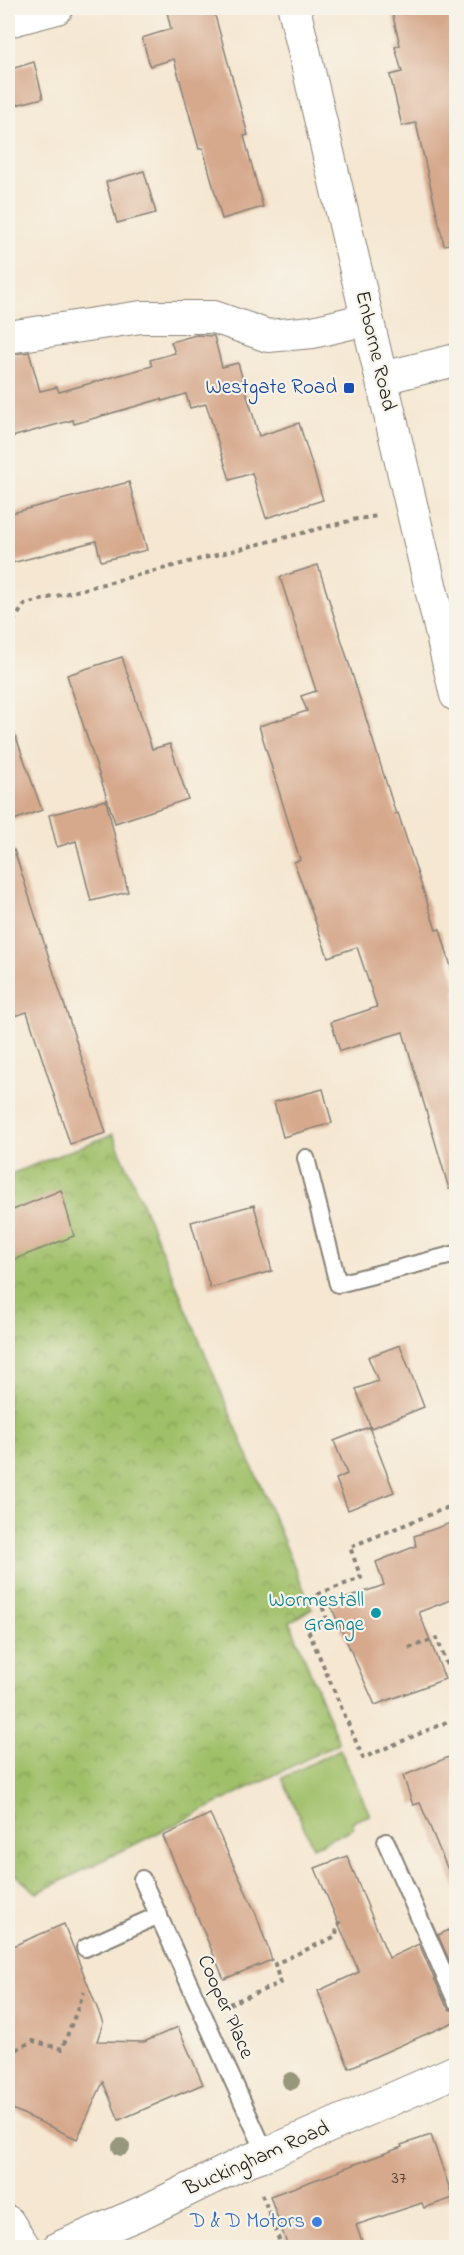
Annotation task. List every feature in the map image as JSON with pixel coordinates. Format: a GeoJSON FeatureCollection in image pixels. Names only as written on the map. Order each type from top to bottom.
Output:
{"type":"FeatureCollection","features":[{"type":"Feature","properties":{"kind":"street"},"geometry":{"type":"LineString","coordinates":[[8,21],[57,8]]}},
{"type":"Feature","properties":{"kind":"street","name":"Enborne Road"},"geometry":{"type":"LineString","coordinates":[[294,8],[456,695]]}},
{"type":"Feature","properties":{"kind":"street"},"geometry":{"type":"LineString","coordinates":[[8,338],[141,317],[214,317],[268,336],[313,332],[367,319]]}},
{"type":"Feature","properties":{"kind":"street"},"geometry":{"type":"LineString","coordinates":[[382,378],[456,360]]}},
{"type":"Feature","properties":{"kind":"street","name":"Buckingham Road"},"geometry":{"type":"LineString","coordinates":[[58,2247],[143,2212],[258,2157],[456,2070]]}},
{"type":"Feature","properties":{"kind":"street"},"geometry":{"type":"LineString","coordinates":[[8,2222],[25,2247]]}},
{"type":"Feature","properties":{"kind":"lane"},"geometry":{"type":"LineString","coordinates":[[306,1158],[338,1284],[456,1254]]}},
{"type":"Feature","properties":{"kind":"lane"},"geometry":{"type":"LineString","coordinates":[[386,1842],[456,2001]]}},
{"type":"Feature","properties":{"kind":"lane","name":"Cooper Place"},"geometry":{"type":"LineString","coordinates":[[142,1879],[203,2014],[258,2157]]}},
{"type":"Feature","properties":{"kind":"lane"},"geometry":{"type":"LineString","coordinates":[[85,1948],[159,1915]]}},
{"type":"Feature","properties":{"kind":"path"},"geometry":{"type":"LineString","coordinates":[[8,629],[25,604],[357,519],[413,511]]}},
{"type":"Feature","properties":{"kind":"path"},"geometry":{"type":"LineString","coordinates":[[456,1504],[350,1547],[361,1578],[318,1594],[327,1620],[308,1630],[363,1758],[456,1718]]}},
{"type":"Feature","properties":{"kind":"path"},"geometry":{"type":"LineString","coordinates":[[409,1648],[437,1638],[456,1690]]}},
{"type":"Feature","properties":{"kind":"path"},"geometry":{"type":"LineString","coordinates":[[203,2014],[280,1983],[275,1964],[336,1936],[337,1926],[341,1922]]}},
{"type":"Feature","properties":{"kind":"path"},"geometry":{"type":"LineString","coordinates":[[8,2054],[33,2042],[62,2049],[84,1992]]}},
{"type":"Feature","properties":{"kind":"path"},"geometry":{"type":"LineString","coordinates":[[258,2157],[282,2247]]}},
{"type":"Feature","properties":{"kind":"green space"},"geometry":{"type":"Polygon","coordinates":[[[113,1134],[312,1609],[290,1622],[339,1743],[37,1893],[8,1869],[8,1175],[113,1134]]]}},
{"type":"Feature","properties":{"kind":"green space"},"geometry":{"type":"Polygon","coordinates":[[[340,1749],[370,1815],[352,1822],[354,1828],[313,1847],[282,1778],[340,1749]]]}},
{"type":"Feature","properties":{"kind":"building"},"geometry":{"type":"Polygon","coordinates":[[[166,8],[213,8],[248,135],[244,136],[263,207],[222,219],[203,148],[199,149],[174,59],[150,66],[142,38],[171,29],[166,8]]]}},
{"type":"Feature","properties":{"kind":"building"},"geometry":{"type":"Polygon","coordinates":[[[391,8],[448,8],[456,46],[456,243],[444,245],[416,123],[402,126],[390,75],[402,72],[395,47],[400,45],[391,8]]]}},
{"type":"Feature","properties":{"kind":"building"},"geometry":{"type":"Polygon","coordinates":[[[34,62],[43,98],[12,106],[8,90],[8,70],[34,62]]]}},
{"type":"Feature","properties":{"kind":"building"},"geometry":{"type":"Polygon","coordinates":[[[144,171],[156,213],[117,223],[106,182],[144,171]]]}},
{"type":"Feature","properties":{"kind":"building"},"geometry":{"type":"Polygon","coordinates":[[[196,335],[214,336],[222,367],[238,363],[259,436],[299,423],[323,500],[266,518],[252,473],[230,480],[206,404],[190,408],[186,394],[74,424],[73,420],[8,438],[8,355],[29,352],[40,391],[57,387],[59,392],[152,366],[150,360],[175,353],[171,342],[196,335]]]}},
{"type":"Feature","properties":{"kind":"building"},"geometry":{"type":"Polygon","coordinates":[[[129,482],[147,550],[101,561],[96,541],[8,564],[8,514],[129,482]]]}},
{"type":"Feature","properties":{"kind":"building"},"geometry":{"type":"Polygon","coordinates":[[[318,565],[396,814],[398,813],[436,930],[440,929],[456,984],[456,1188],[449,1189],[403,1032],[340,1051],[331,1022],[377,1007],[357,947],[328,957],[294,862],[300,860],[259,726],[307,711],[301,696],[316,691],[280,577],[318,565]]]}},
{"type":"Feature","properties":{"kind":"building"},"geometry":{"type":"Polygon","coordinates":[[[122,657],[152,749],[170,744],[188,799],[115,823],[67,675],[122,657]]]}},
{"type":"Feature","properties":{"kind":"building"},"geometry":{"type":"Polygon","coordinates":[[[12,726],[42,810],[8,822],[8,727],[12,726]]]}},
{"type":"Feature","properties":{"kind":"building"},"geometry":{"type":"Polygon","coordinates":[[[106,800],[128,892],[91,901],[76,841],[57,847],[49,815],[106,800]]]}},
{"type":"Feature","properties":{"kind":"building"},"geometry":{"type":"Polygon","coordinates":[[[14,850],[106,1133],[70,1144],[27,1012],[8,1018],[8,851],[14,850]]]}},
{"type":"Feature","properties":{"kind":"building"},"geometry":{"type":"Polygon","coordinates":[[[323,1089],[332,1123],[283,1137],[274,1102],[323,1089]]]}},
{"type":"Feature","properties":{"kind":"building"},"geometry":{"type":"Polygon","coordinates":[[[61,1190],[74,1236],[8,1262],[8,1212],[61,1190]]]}},
{"type":"Feature","properties":{"kind":"building"},"geometry":{"type":"Polygon","coordinates":[[[254,1205],[272,1271],[210,1288],[191,1222],[254,1205]]]}},
{"type":"Feature","properties":{"kind":"building"},"geometry":{"type":"Polygon","coordinates":[[[400,1345],[424,1407],[371,1428],[356,1389],[378,1381],[368,1357],[400,1345]]]}},
{"type":"Feature","properties":{"kind":"building"},"geometry":{"type":"Polygon","coordinates":[[[369,1427],[394,1492],[348,1510],[336,1479],[347,1474],[334,1441],[369,1427]]]}},
{"type":"Feature","properties":{"kind":"building","name":"Wormestall Grange"},"geometry":{"type":"Polygon","coordinates":[[[456,1521],[456,1598],[419,1612],[445,1679],[375,1705],[330,1604],[384,1585],[376,1562],[416,1546],[414,1536],[456,1521]]]}},
{"type":"Feature","properties":{"kind":"building"},"geometry":{"type":"Polygon","coordinates":[[[456,1754],[456,1889],[420,1803],[413,1805],[403,1776],[456,1754]]]}},
{"type":"Feature","properties":{"kind":"building"},"geometry":{"type":"Polygon","coordinates":[[[210,1814],[256,1914],[272,1960],[224,1979],[163,1836],[210,1814]]]}},
{"type":"Feature","properties":{"kind":"building"},"geometry":{"type":"Polygon","coordinates":[[[347,1856],[389,1958],[419,1944],[446,2005],[450,2010],[456,2011],[456,2021],[349,2068],[318,1991],[359,1972],[315,1868],[347,1856]]]}},
{"type":"Feature","properties":{"kind":"building"},"geometry":{"type":"Polygon","coordinates":[[[64,1924],[103,2023],[97,2041],[144,2042],[178,2027],[203,2084],[119,2120],[103,2082],[77,2139],[8,2107],[8,1948],[64,1924]]]}},
{"type":"Feature","properties":{"kind":"building"},"geometry":{"type":"Polygon","coordinates":[[[456,1927],[456,1976],[438,1935],[456,1927]]]}},
{"type":"Feature","properties":{"kind":"building"},"geometry":{"type":"Polygon","coordinates":[[[431,2135],[453,2198],[424,2208],[422,2203],[356,2225],[364,2247],[288,2247],[270,2196],[431,2135]]]}},
{"type":"Feature","properties":{"kind":"place","name":"Westgate Road"},"geometry":{"type":"Point","coordinates":[349,388]}},
{"type":"Feature","properties":{"kind":"place","name":"Wormestall Grange"},"geometry":{"type":"Point","coordinates":[376,1613]}},
{"type":"Feature","properties":{"kind":"place","name":"D & D Motors"},"geometry":{"type":"Point","coordinates":[317,2222]}}]}
